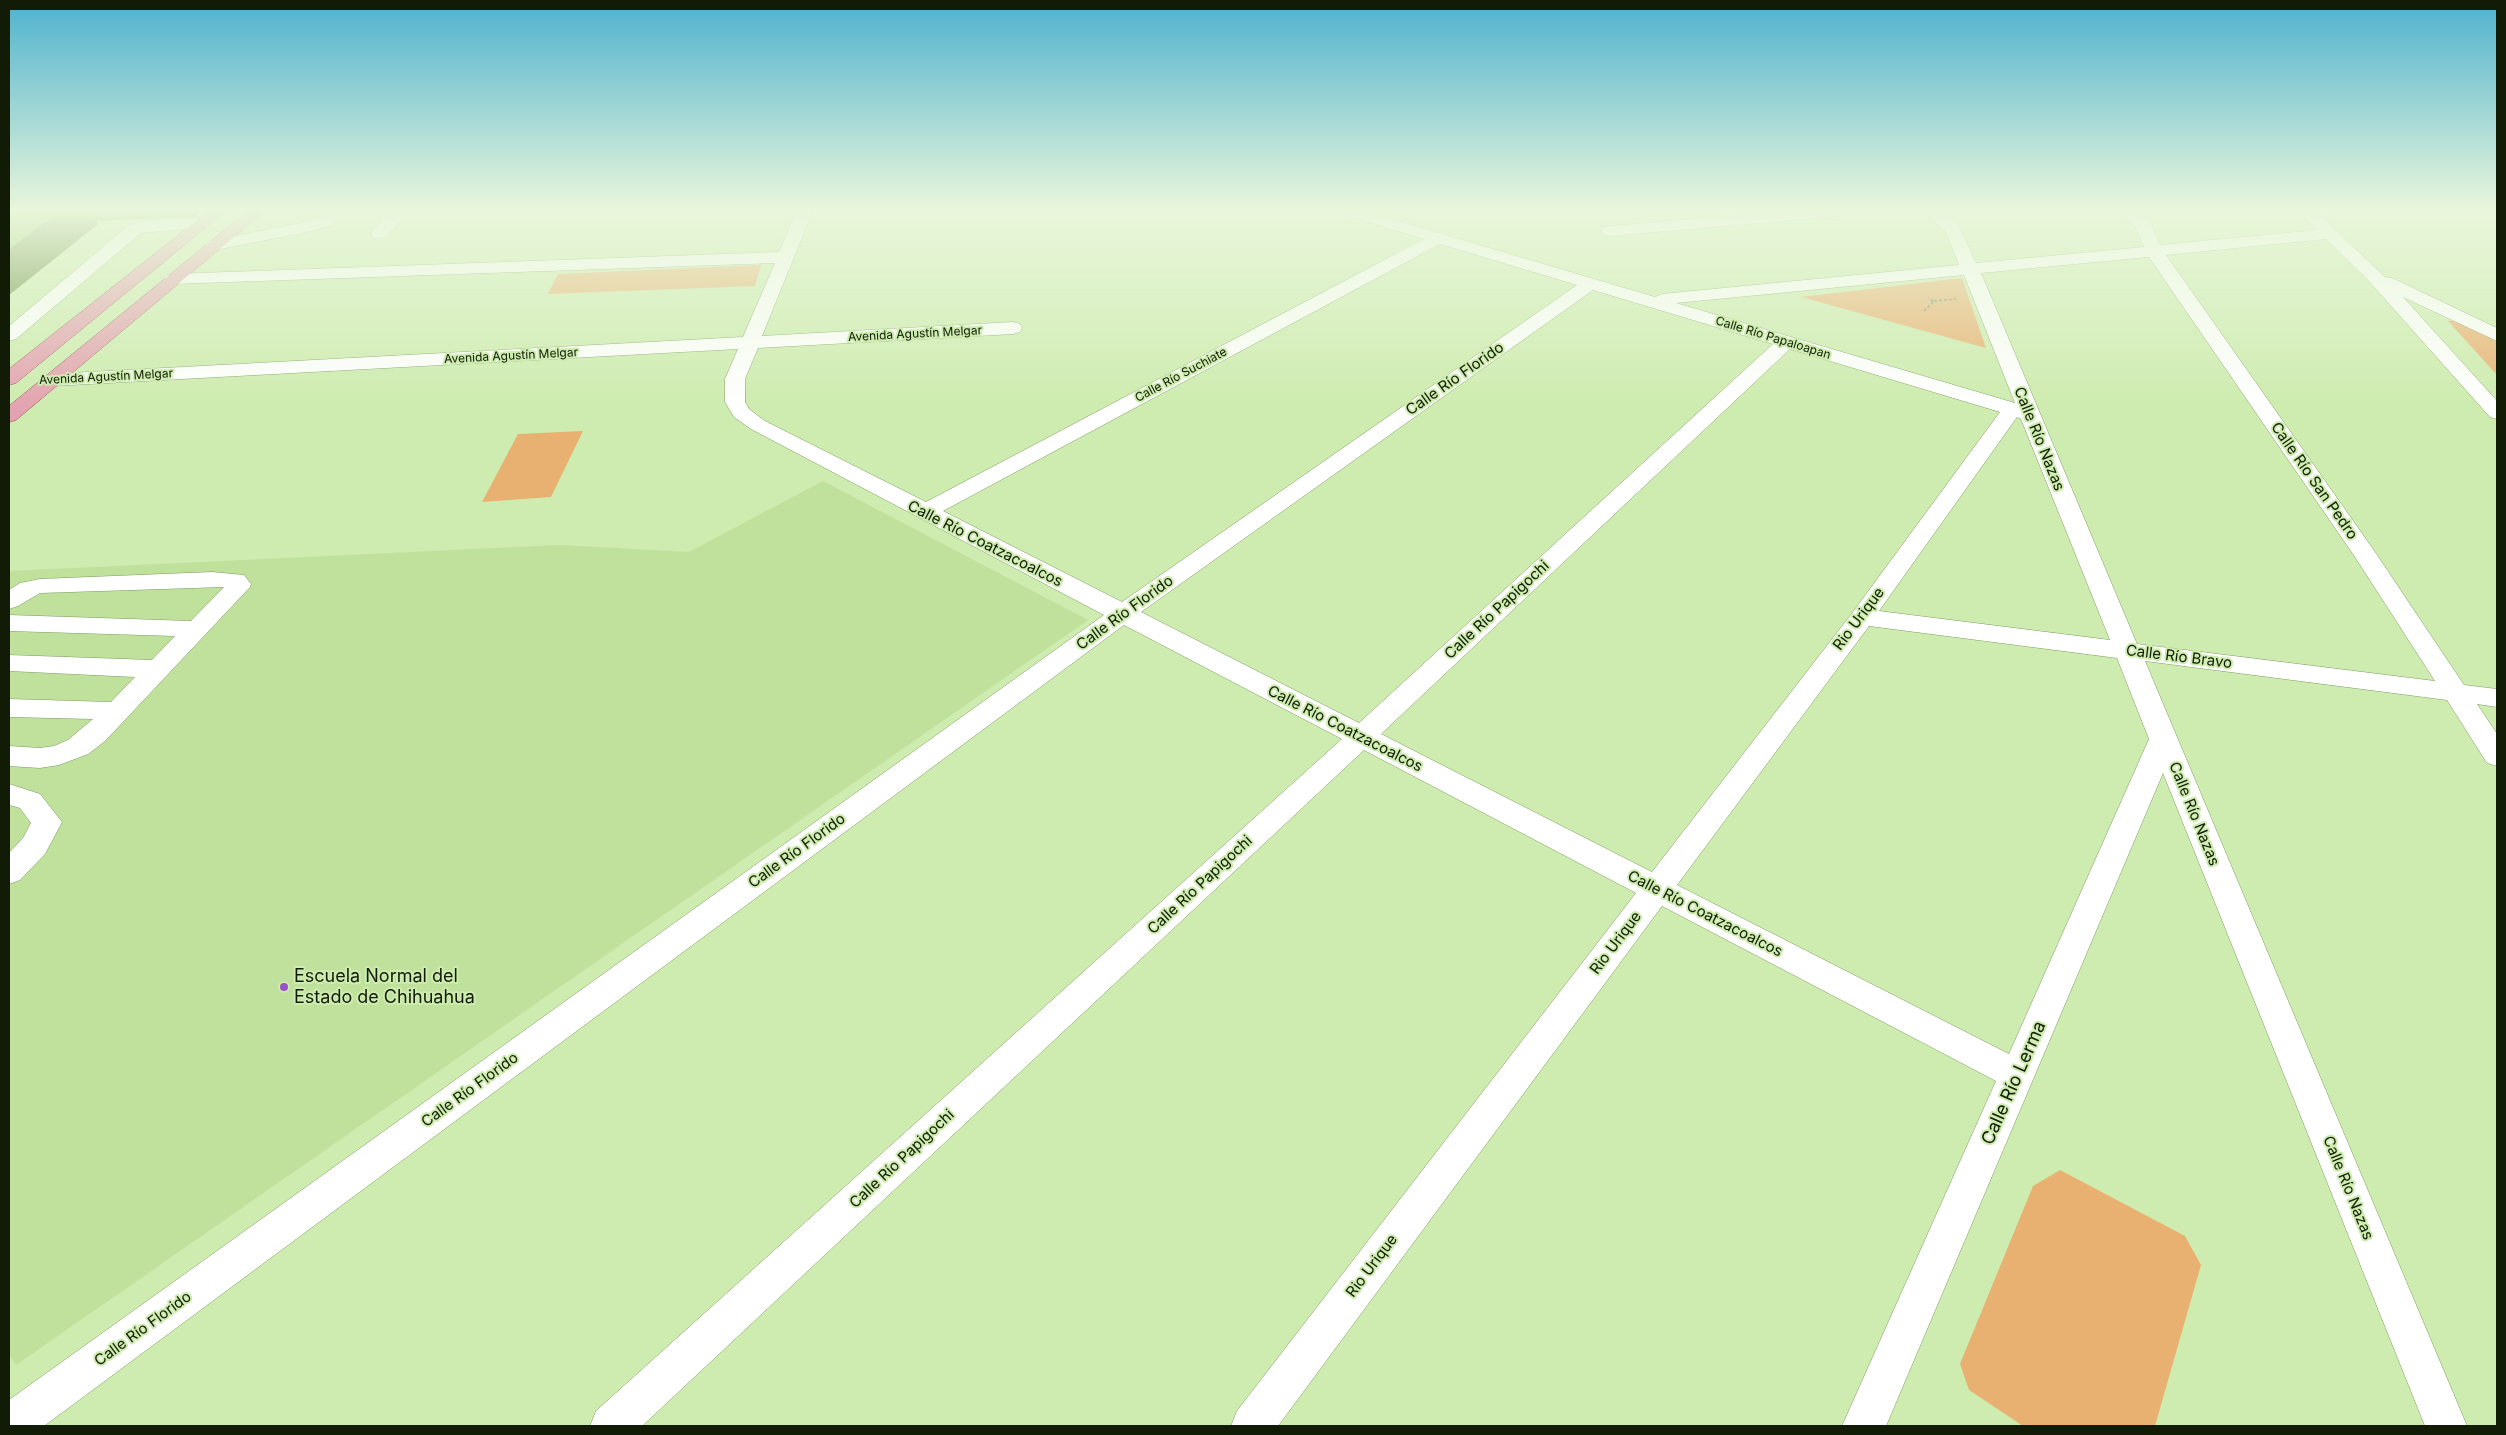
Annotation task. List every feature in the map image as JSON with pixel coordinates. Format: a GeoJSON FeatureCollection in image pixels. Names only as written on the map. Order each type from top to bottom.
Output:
{"type":"FeatureCollection","features":[{"type":"Feature","properties":{"kind":"main road"},"geometry":{"type":"LineString","coordinates":[[9,380],[136,277]]}},
{"type":"Feature","properties":{"kind":"main road"},"geometry":{"type":"LineString","coordinates":[[9,416],[176,277]]}},
{"type":"Feature","properties":{"kind":"main road","name":"Avenida Agustín Melgar"},"geometry":{"type":"LineString","coordinates":[[9,380],[52,380]]}},
{"type":"Feature","properties":{"kind":"street"},"geometry":{"type":"LineString","coordinates":[[9,335],[78,277]]}},
{"type":"Feature","properties":{"kind":"street"},"geometry":{"type":"LineString","coordinates":[[173,279],[230,277]]}},
{"type":"Feature","properties":{"kind":"street","name":"Calle Río Coatzacoalcos"},"geometry":{"type":"LineString","coordinates":[[777,277],[735,378],[735,402],[741,413],[777,436],[2017,1075]]}},
{"type":"Feature","properties":{"kind":"street","name":"Calle Río Suchiate"},"geometry":{"type":"LineString","coordinates":[[924,512],[1365,277]]}},
{"type":"Feature","properties":{"kind":"street","name":"Calle Río Papaloapan"},"geometry":{"type":"LineString","coordinates":[[1567,277],[2021,412]]}},
{"type":"Feature","properties":{"kind":"street"},"geometry":{"type":"LineString","coordinates":[[1648,301],[1890,277]]}},
{"type":"Feature","properties":{"kind":"street","name":"Calle Río Nazas"},"geometry":{"type":"LineString","coordinates":[[1973,277],[2021,412],[2126,651],[2446,1426]]}},
{"type":"Feature","properties":{"kind":"street","name":"Calle Río San Pedro"},"geometry":{"type":"LineString","coordinates":[[2172,277],[2366,557],[2497,756]]}},
{"type":"Feature","properties":{"kind":"street"},"geometry":{"type":"LineString","coordinates":[[2375,277],[2497,413]]}},
{"type":"Feature","properties":{"kind":"street"},"geometry":{"type":"LineString","coordinates":[[2376,277],[2497,335]]}},
{"type":"Feature","properties":{"kind":"street","name":"Calle Río Florido"},"geometry":{"type":"LineString","coordinates":[[9,1426],[1122,614],[1590,284]]}},
{"type":"Feature","properties":{"kind":"street","name":"Avenida Agustín Melgar"},"geometry":{"type":"LineString","coordinates":[[52,380],[1012,328]]}},
{"type":"Feature","properties":{"kind":"street","name":"Calle Río Papigochi"},"geometry":{"type":"LineString","coordinates":[[611,1426],[1361,737],[1786,342]]}},
{"type":"Feature","properties":{"kind":"street","name":"Rio Urique"},"geometry":{"type":"LineString","coordinates":[[1252,1426],[1862,617],[2021,412]]}},
{"type":"Feature","properties":{"kind":"street"},"geometry":{"type":"LineString","coordinates":[[9,601],[29,588],[40,586],[212,579],[235,580],[239,584],[95,734],[78,747],[59,755],[40,758],[9,756]]}},
{"type":"Feature","properties":{"kind":"street","name":"Calle Río Bravo"},"geometry":{"type":"LineString","coordinates":[[1862,617],[2497,698]]}},
{"type":"Feature","properties":{"kind":"street"},"geometry":{"type":"LineString","coordinates":[[9,623],[197,629]]}},
{"type":"Feature","properties":{"kind":"street"},"geometry":{"type":"LineString","coordinates":[[9,663],[158,669]]}},
{"type":"Feature","properties":{"kind":"street"},"geometry":{"type":"LineString","coordinates":[[9,708],[117,711]]}},
{"type":"Feature","properties":{"kind":"street","name":"Calle Río Lerma"},"geometry":{"type":"LineString","coordinates":[[1864,1426],[2163,740]]}},
{"type":"Feature","properties":{"kind":"street"},"geometry":{"type":"LineString","coordinates":[[9,794],[30,801],[48,822],[34,846],[9,872]]}},
{"type":"Feature","properties":{"kind":"path"},"geometry":{"type":"LineString","coordinates":[[1927,297],[1934,301],[1959,299]]}},
{"type":"Feature","properties":{"kind":"path"},"geometry":{"type":"LineString","coordinates":[[1924,311],[1934,301]]}},
{"type":"Feature","properties":{"kind":"shaded area"},"geometry":{"type":"Polygon","coordinates":[[[557,277],[758,277],[755,286],[548,294],[557,277]]]}},
{"type":"Feature","properties":{"kind":"shaded area"},"geometry":{"type":"Polygon","coordinates":[[[1962,278],[1986,348],[1801,297],[1962,278]]]}},
{"type":"Feature","properties":{"kind":"shaded area"},"geometry":{"type":"Polygon","coordinates":[[[2448,321],[2470,322],[2497,335],[2497,375],[2448,321]]]}},
{"type":"Feature","properties":{"kind":"shaded area"},"geometry":{"type":"Polygon","coordinates":[[[583,431],[551,497],[482,502],[518,434],[583,431]]]}},
{"type":"Feature","properties":{"kind":"shaded area","name":"Escuela Normal del Estado de Chihuahua"},"geometry":{"type":"Polygon","coordinates":[[[823,481],[1088,620],[16,1365],[9,1354],[9,571],[560,545],[689,552],[823,481]]]}},
{"type":"Feature","properties":{"kind":"shaded area"},"geometry":{"type":"Polygon","coordinates":[[[2060,1170],[2185,1236],[2201,1265],[2155,1426],[2023,1426],[1969,1390],[1960,1364],[2033,1186],[2060,1170]]]}},
{"type":"Feature","properties":{"kind":"place","name":"Escuela Normal del Estado de Chihuahua"},"geometry":{"type":"Point","coordinates":[284,987]}}]}
